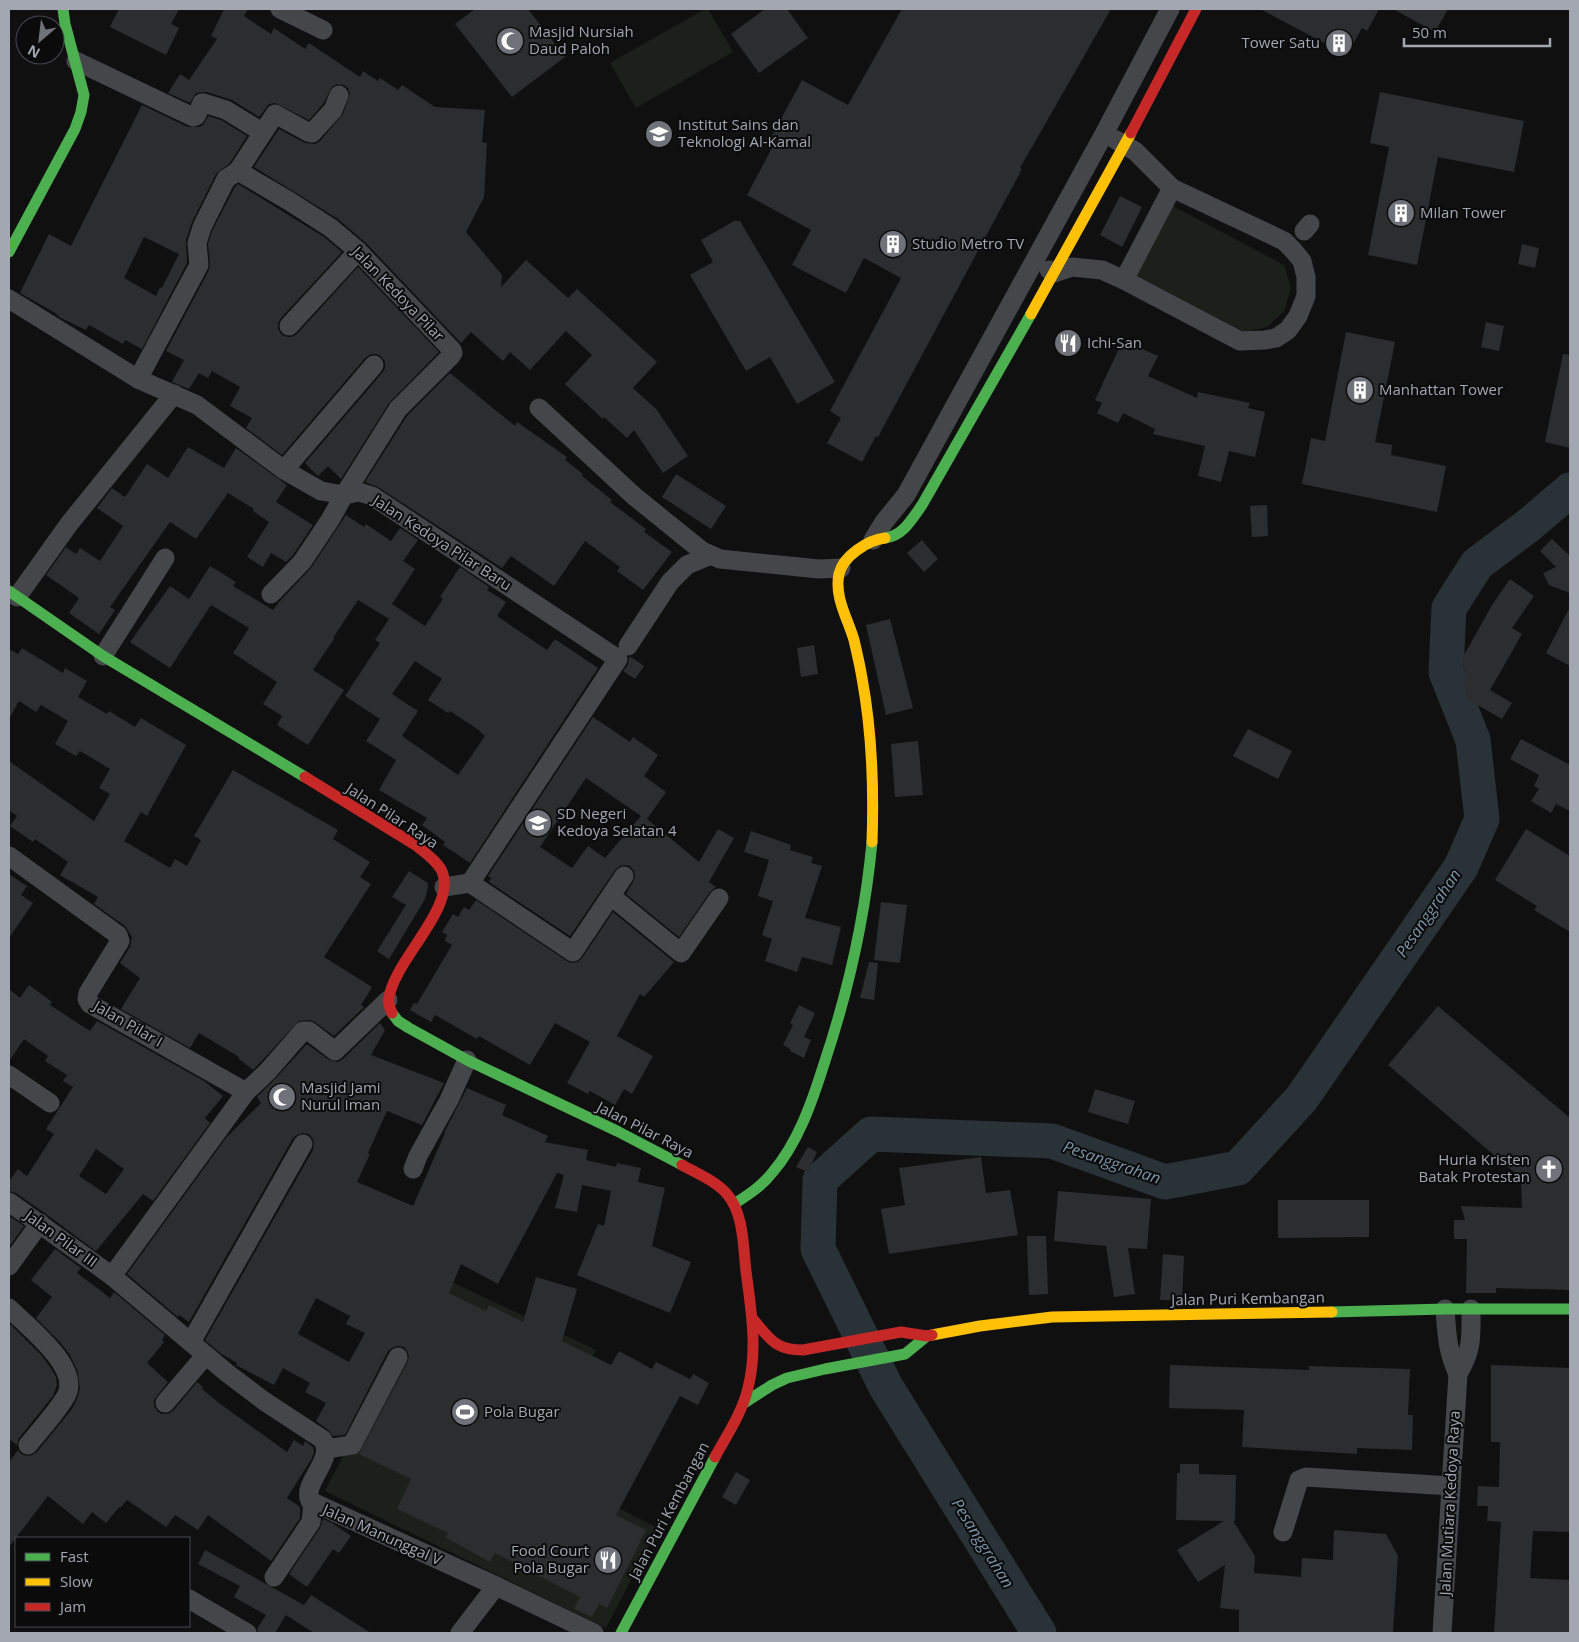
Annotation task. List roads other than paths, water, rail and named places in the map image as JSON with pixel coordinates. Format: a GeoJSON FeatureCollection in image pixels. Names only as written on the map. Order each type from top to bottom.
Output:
{"type":"FeatureCollection","features":[{"type":"Feature","properties":{"kind":"street"},"geometry":{"type":"LineString","coordinates":[[9,252],[71,137],[81,112],[84,95],[65,24],[63,9]]}},
{"type":"Feature","properties":{"kind":"street"},"geometry":{"type":"LineString","coordinates":[[280,9],[323,30]]}},
{"type":"Feature","properties":{"kind":"street"},"geometry":{"type":"LineString","coordinates":[[873,540],[884,522],[906,495],[1104,134],[1170,9]]}},
{"type":"Feature","properties":{"kind":"street"},"geometry":{"type":"LineString","coordinates":[[734,1204],[751,1194],[775,1170],[790,1148],[809,1109],[846,993],[861,931],[872,852],[874,818],[873,769],[868,718],[856,651],[838,588],[841,568],[854,553],[873,540],[894,536],[909,524],[922,505],[1125,145],[1196,9]]}},
{"type":"Feature","properties":{"kind":"street"},"geometry":{"type":"LineString","coordinates":[[76,61],[193,117],[196,116],[204,103],[226,110],[262,132]]}},
{"type":"Feature","properties":{"kind":"street"},"geometry":{"type":"LineString","coordinates":[[138,379],[199,266],[197,243],[202,228],[226,180],[238,171],[275,114],[312,133],[333,110],[339,95]]}},
{"type":"Feature","properties":{"kind":"street"},"geometry":{"type":"LineString","coordinates":[[1033,262],[1054,273],[1072,268],[1102,270],[1240,341],[1276,338],[1288,330],[1298,316],[1306,296],[1306,277],[1302,262],[1294,250],[1284,241],[1172,188],[1135,151],[1104,134]]}},
{"type":"Feature","properties":{"kind":"street","name":"Jalan Kedoya Pilar"},"geometry":{"type":"LineString","coordinates":[[238,171],[331,228],[358,251],[452,350],[451,356],[398,409],[300,566],[271,594]]}},
{"type":"Feature","properties":{"kind":"street"},"geometry":{"type":"LineString","coordinates":[[1124,280],[1172,188]]}},
{"type":"Feature","properties":{"kind":"street"},"geometry":{"type":"LineString","coordinates":[[289,326],[358,251]]}},
{"type":"Feature","properties":{"kind":"street","name":"Jalan Kedoya Pilar Baru"},"geometry":{"type":"LineString","coordinates":[[9,299],[138,379],[197,405],[284,470],[321,491],[344,495],[359,492],[372,496],[618,659],[470,883]]}},
{"type":"Feature","properties":{"kind":"street"},"geometry":{"type":"LineString","coordinates":[[284,470],[374,365]]}},
{"type":"Feature","properties":{"kind":"street"},"geometry":{"type":"LineString","coordinates":[[13,594],[174,394]]}},
{"type":"Feature","properties":{"kind":"street"},"geometry":{"type":"LineString","coordinates":[[539,408],[634,496],[698,548],[711,555],[720,558],[819,569],[841,568]]}},
{"type":"Feature","properties":{"kind":"street"},"geometry":{"type":"LineString","coordinates":[[628,646],[670,582],[687,565],[711,555]]}},
{"type":"Feature","properties":{"kind":"street"},"geometry":{"type":"LineString","coordinates":[[103,656],[166,558]]}},
{"type":"Feature","properties":{"kind":"street","name":"Jalan Pilar Raya"},"geometry":{"type":"LineString","coordinates":[[13,594],[103,656],[417,846],[432,859],[443,873],[444,888]]}},
{"type":"Feature","properties":{"kind":"street","name":"Jalan Pilar I"},"geometry":{"type":"LineString","coordinates":[[9,856],[118,935],[120,941],[88,993],[87,998],[90,1004],[246,1092]]}},
{"type":"Feature","properties":{"kind":"street"},"geometry":{"type":"LineString","coordinates":[[398,1357],[352,1445],[326,1449],[326,1444],[313,1433],[264,1401],[205,1356],[112,1276],[246,1092],[267,1072],[303,1031],[309,1030],[335,1051],[388,1000],[393,983],[440,905],[444,888],[470,883],[574,952],[624,876]]}},
{"type":"Feature","properties":{"kind":"street"},"geometry":{"type":"LineString","coordinates":[[611,896],[681,953],[718,898]]}},
{"type":"Feature","properties":{"kind":"street","name":"Jalan Pilar Raya"},"geometry":{"type":"LineString","coordinates":[[388,1000],[391,1012],[398,1021],[408,1028],[467,1060],[616,1131],[696,1173],[720,1189],[734,1204]]}},
{"type":"Feature","properties":{"kind":"street"},"geometry":{"type":"LineString","coordinates":[[413,1169],[418,1156],[449,1100],[467,1060]]}},
{"type":"Feature","properties":{"kind":"street"},"geometry":{"type":"LineString","coordinates":[[9,1075],[50,1103]]}},
{"type":"Feature","properties":{"kind":"street"},"geometry":{"type":"LineString","coordinates":[[190,1342],[303,1144]]}},
{"type":"Feature","properties":{"kind":"street","name":"Jalan Pilar III"},"geometry":{"type":"LineString","coordinates":[[9,1202],[112,1276]]}},
{"type":"Feature","properties":{"kind":"street","name":"Jalan Puri Kembangan"},"geometry":{"type":"LineString","coordinates":[[622,1633],[744,1403],[750,1384],[754,1345],[753,1319],[739,1217],[734,1204]]}},
{"type":"Feature","properties":{"kind":"street"},"geometry":{"type":"LineString","coordinates":[[9,1266],[40,1223]]}},
{"type":"Feature","properties":{"kind":"street"},"geometry":{"type":"LineString","coordinates":[[9,1308],[58,1357],[67,1372],[68,1378],[67,1395],[28,1445]]}},
{"type":"Feature","properties":{"kind":"street","name":"Jalan Puri Kembangan"},"geometry":{"type":"LineString","coordinates":[[753,1319],[775,1344],[789,1350],[803,1350],[901,1332],[927,1336],[989,1325],[1052,1317],[1210,1316],[1445,1309],[1570,1309]]}},
{"type":"Feature","properties":{"kind":"street","name":"Jalan Mutiara Kedoya Raya"},"geometry":{"type":"LineString","coordinates":[[1445,1309],[1450,1357],[1458,1374]]}},
{"type":"Feature","properties":{"kind":"street","name":"Jalan Mutiara Kedoya Raya"},"geometry":{"type":"LineString","coordinates":[[1442,1633],[1458,1374],[1467,1358],[1471,1343],[1471,1309]]}},
{"type":"Feature","properties":{"kind":"street","name":"Jalan Puri Kembangan"},"geometry":{"type":"LineString","coordinates":[[744,1403],[772,1385],[803,1374],[905,1354],[927,1336]]}},
{"type":"Feature","properties":{"kind":"street"},"geometry":{"type":"LineString","coordinates":[[165,1403],[205,1356]]}},
{"type":"Feature","properties":{"kind":"street","name":"Jalan Manunggal V"},"geometry":{"type":"LineString","coordinates":[[326,1449],[320,1467],[309,1489],[308,1500],[313,1504],[496,1586],[586,1632]]}},
{"type":"Feature","properties":{"kind":"street"},"geometry":{"type":"LineString","coordinates":[[1283,1532],[1299,1480],[1306,1477],[1451,1486]]}},
{"type":"Feature","properties":{"kind":"street"},"geometry":{"type":"LineString","coordinates":[[274,1577],[311,1522],[313,1504]]}},
{"type":"Feature","properties":{"kind":"street"},"geometry":{"type":"LineString","coordinates":[[460,1633],[496,1586]]}},
{"type":"Feature","properties":{"kind":"street"},"geometry":{"type":"LineString","coordinates":[[190,1599],[248,1633]]}},
{"type":"Feature","properties":{"kind":"waterway","name":"Pesanggrahan"},"geometry":{"type":"LineString","coordinates":[[1039,1633],[886,1387],[818,1249],[820,1180],[871,1134],[1052,1141],[1165,1182],[1238,1168],[1302,1098],[1461,867],[1482,819],[1473,740],[1446,672],[1449,608],[1477,564],[1529,525],[1570,490]]}},
{"type":"Feature","properties":{"kind":"place","name":"Masjid Nursiah Daud Paloh"},"geometry":{"type":"Point","coordinates":[510,41]}},
{"type":"Feature","properties":{"kind":"place","name":"Tower Satu"},"geometry":{"type":"Point","coordinates":[1339,43]}},
{"type":"Feature","properties":{"kind":"place","name":"Institut Sains dan Teknologi Al-Kamal"},"geometry":{"type":"Point","coordinates":[659,134]}},
{"type":"Feature","properties":{"kind":"place","name":"Milan Tower"},"geometry":{"type":"Point","coordinates":[1401,213]}},
{"type":"Feature","properties":{"kind":"place","name":"Studio Metro TV"},"geometry":{"type":"Point","coordinates":[893,244]}},
{"type":"Feature","properties":{"kind":"place","name":"Ichi-San"},"geometry":{"type":"Point","coordinates":[1068,343]}},
{"type":"Feature","properties":{"kind":"place","name":"Manhattan Tower"},"geometry":{"type":"Point","coordinates":[1360,390]}},
{"type":"Feature","properties":{"kind":"place","name":"SD Negeri Kedoya Selatan 4"},"geometry":{"type":"Point","coordinates":[538,823]}},
{"type":"Feature","properties":{"kind":"place","name":"Masjid Jami Nurul Iman"},"geometry":{"type":"Point","coordinates":[282,1097]}},
{"type":"Feature","properties":{"kind":"place","name":"Huria Kristen Batak Protestan"},"geometry":{"type":"Point","coordinates":[1549,1169]}},
{"type":"Feature","properties":{"kind":"place","name":"Pola Bugar"},"geometry":{"type":"Point","coordinates":[465,1412]}},
{"type":"Feature","properties":{"kind":"place","name":"Food Court Pola Bugar"},"geometry":{"type":"Point","coordinates":[608,1560]}}]}
